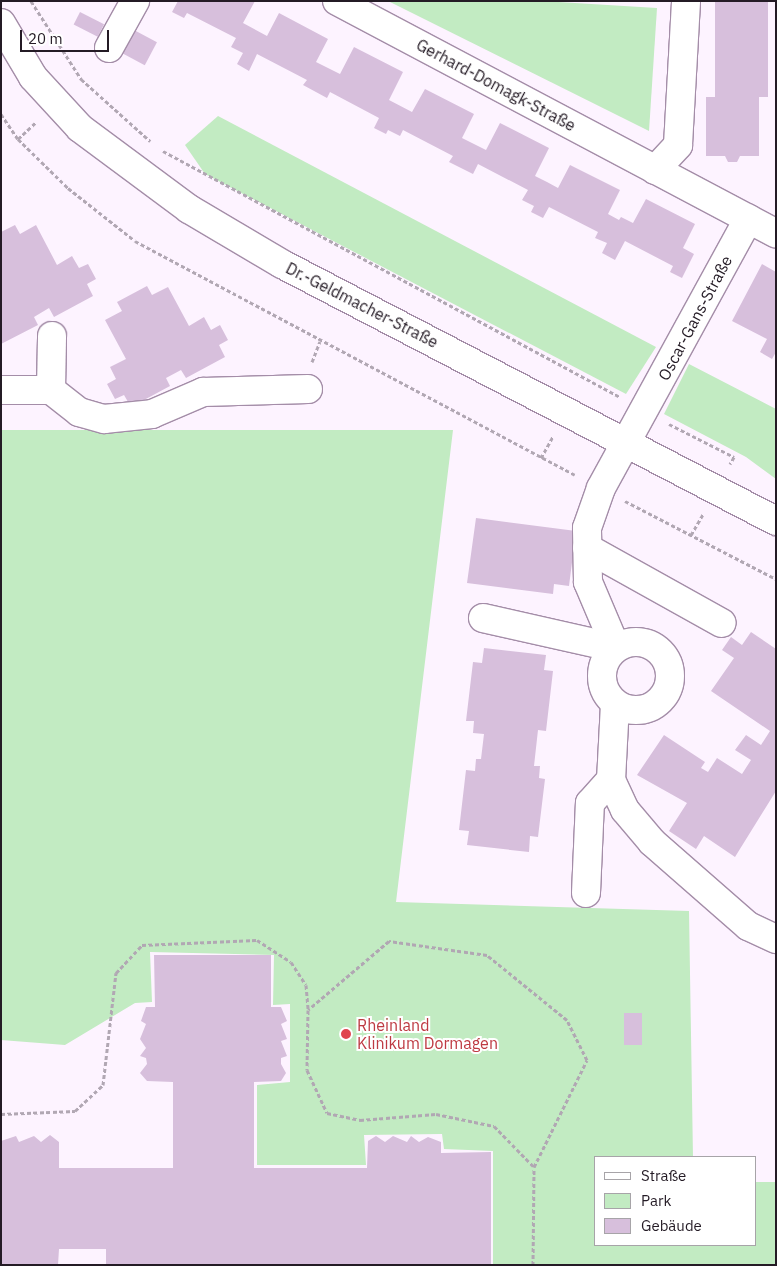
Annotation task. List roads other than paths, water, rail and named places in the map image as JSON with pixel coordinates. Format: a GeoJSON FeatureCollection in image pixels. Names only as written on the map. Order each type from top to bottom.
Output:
{"type":"FeatureCollection","features":[{"type":"Feature","properties":{"kind":"street"},"geometry":{"type":"LineString","coordinates":[[109,48],[135,1]]}},
{"type":"Feature","properties":{"kind":"street","name":"Gerhard-Domagk-Straße"},"geometry":{"type":"LineString","coordinates":[[337,1],[748,219]]}},
{"type":"Feature","properties":{"kind":"street"},"geometry":{"type":"LineString","coordinates":[[655,170],[678,145],[686,1]]}},
{"type":"Feature","properties":{"kind":"street","name":"Dr.-Geldmacher-Straße"},"geometry":{"type":"LineString","coordinates":[[4,36],[33,77],[80,128],[189,209],[282,264],[776,521]]}},
{"type":"Feature","properties":{"kind":"street"},"geometry":{"type":"LineString","coordinates":[[748,219],[776,233]]}},
{"type":"Feature","properties":{"kind":"street","name":"Oscar-Gans-Straße"},"geometry":{"type":"LineString","coordinates":[[616,648],[588,582],[587,528],[601,488],[748,219]]}},
{"type":"Feature","properties":{"kind":"street"},"geometry":{"type":"LineString","coordinates":[[51,390],[52,336]]}},
{"type":"Feature","properties":{"kind":"street"},"geometry":{"type":"LineString","coordinates":[[1,390],[51,390],[79,412],[104,419],[152,414],[203,392],[308,389]]}},
{"type":"Feature","properties":{"kind":"street"},"geometry":{"type":"LineString","coordinates":[[587,548],[722,623]]}},
{"type":"Feature","properties":{"kind":"street"},"geometry":{"type":"LineString","coordinates":[[483,618],[616,648],[636,642],[657,648],[669,666],[669,687],[656,705],[636,711],[616,704],[603,687],[603,666],[616,648]]}},
{"type":"Feature","properties":{"kind":"street"},"geometry":{"type":"LineString","coordinates":[[616,704],[611,780],[625,810],[652,842],[748,926],[776,939]]}},
{"type":"Feature","properties":{"kind":"street"},"geometry":{"type":"LineString","coordinates":[[586,893],[590,803],[611,780]]}},
{"type":"Feature","properties":{"kind":"place","name":"Rheinland Klinikum Dormagen"},"geometry":{"type":"Point","coordinates":[346,1034]}}]}
